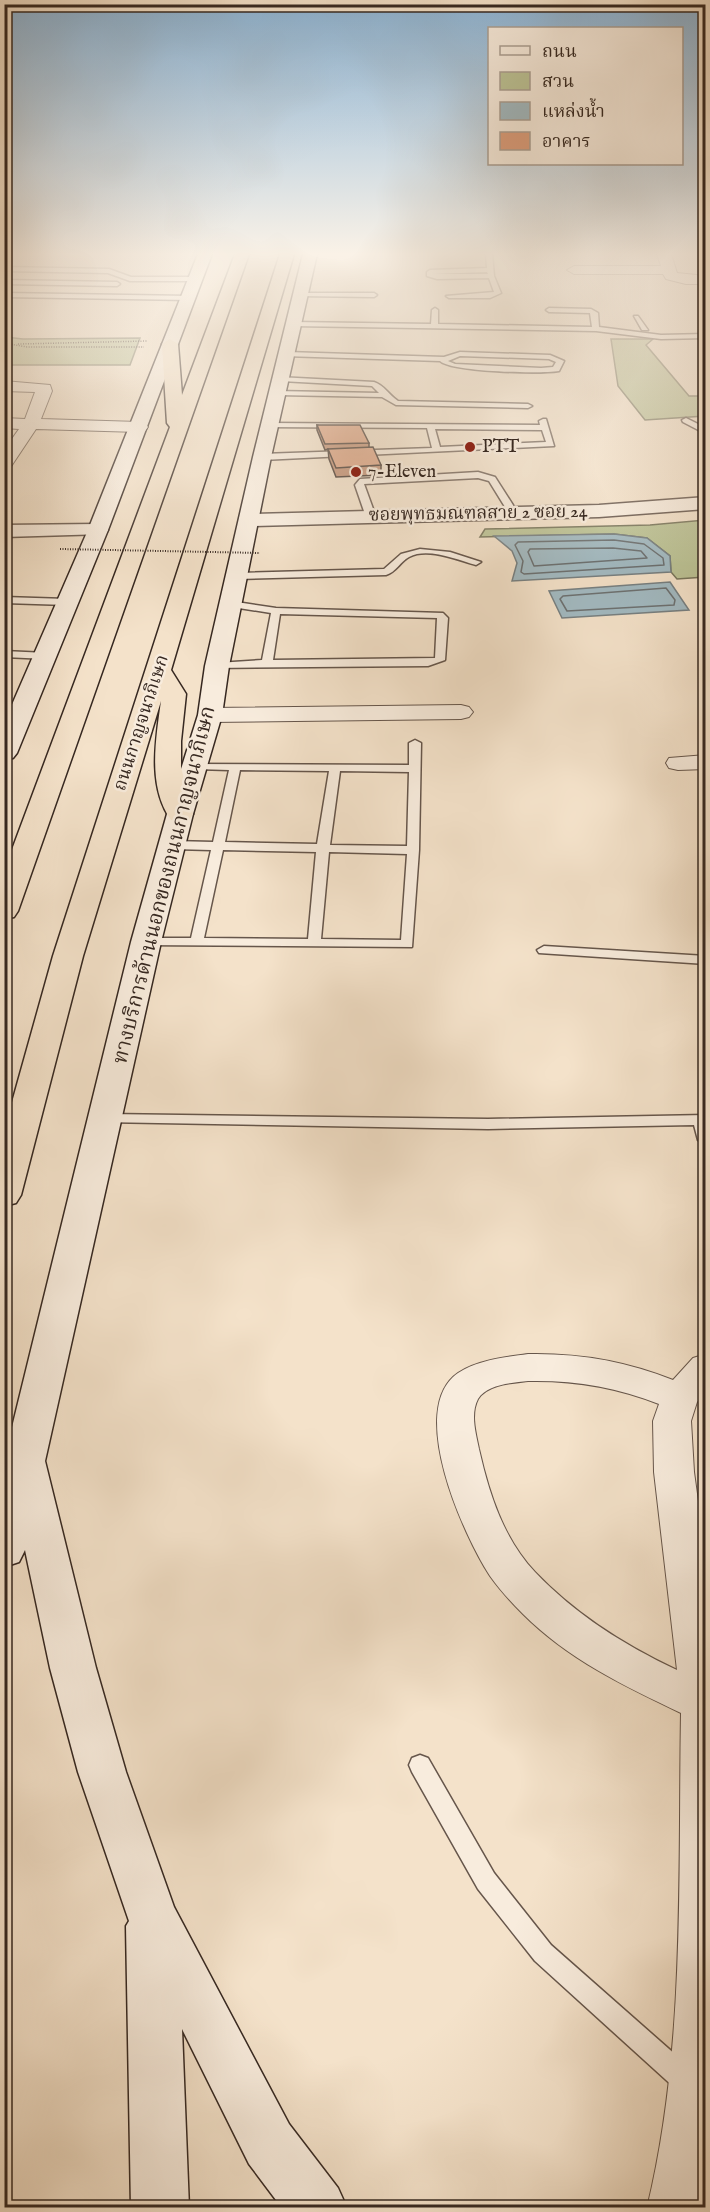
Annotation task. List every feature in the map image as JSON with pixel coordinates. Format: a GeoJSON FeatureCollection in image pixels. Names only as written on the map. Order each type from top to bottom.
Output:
{"type":"FeatureCollection","features":[{"type":"Feature","properties":{"kind":"highway"},"geometry":{"type":"LineString","coordinates":[[171,357],[177,434]]}},
{"type":"Feature","properties":{"kind":"highway"},"geometry":{"type":"LineString","coordinates":[[4,911],[10,886],[205,357]]}},
{"type":"Feature","properties":{"kind":"highway","name":"ถนนกาญจนาภิเษก"},"geometry":{"type":"LineString","coordinates":[[4,1194],[68,956],[255,357]]}},
{"type":"Feature","properties":{"kind":"highway"},"geometry":{"type":"LineString","coordinates":[[159,670],[174,694],[168,728],[167,761],[176,830]]}},
{"type":"Feature","properties":{"kind":"main road"},"geometry":{"type":"LineString","coordinates":[[4,753],[9,732],[47,656],[165,357]]}},
{"type":"Feature","properties":{"kind":"main road","name":"ทางบริการด้านนอกของถนนกาญจนาภิเษก"},"geometry":{"type":"LineString","coordinates":[[4,1550],[107,1119],[146,942],[210,715],[230,604],[286,357]]}},
{"type":"Feature","properties":{"kind":"main road","name":"ซอยพุทธมณฑลสาย 2 ซอย 24"},"geometry":{"type":"LineString","coordinates":[[250,520],[640,509],[705,503]]}},
{"type":"Feature","properties":{"kind":"main road"},"geometry":{"type":"LineString","coordinates":[[4,531],[98,530]]}},
{"type":"Feature","properties":{"kind":"main road"},"geometry":{"type":"LineString","coordinates":[[27,1459],[77,1680],[102,1772],[152,1916],[269,2144],[318,2208]]}},
{"type":"Feature","properties":{"kind":"main road"},"geometry":{"type":"LineString","coordinates":[[152,1916],[160,2208]]}},
{"type":"Feature","properties":{"kind":"street"},"geometry":{"type":"LineString","coordinates":[[4,386],[44,388],[31,424],[4,464]]}},
{"type":"Feature","properties":{"kind":"street"},"geometry":{"type":"LineString","coordinates":[[4,423],[139,427]]}},
{"type":"Feature","properties":{"kind":"street"},"geometry":{"type":"LineString","coordinates":[[210,715],[461,712]]}},
{"type":"Feature","properties":{"kind":"street"},"geometry":{"type":"LineString","coordinates":[[678,762],[705,762]]}},
{"type":"Feature","properties":{"kind":"street"},"geometry":{"type":"LineString","coordinates":[[674,2208],[683,2170],[694,2088],[701,1979],[703,1703],[674,1472],[672,1421],[680,1397],[705,1367]]}},
{"type":"Feature","properties":{"kind":"street"},"geometry":{"type":"LineString","coordinates":[[680,1397],[631,1379],[589,1370],[541,1368],[499,1372],[470,1383],[458,1404],[455,1422],[466,1479],[475,1506],[493,1544],[515,1579],[563,1626],[620,1664],[703,1703]]}},
{"type":"Feature","properties":{"kind":"lane"},"geometry":{"type":"LineString","coordinates":[[388,357],[450,357]]}},
{"type":"Feature","properties":{"kind":"lane"},"geometry":{"type":"LineString","coordinates":[[444,359],[444,362],[454,366],[556,369],[560,361],[551,357]]}},
{"type":"Feature","properties":{"kind":"lane"},"geometry":{"type":"LineString","coordinates":[[279,386],[374,384],[380,387],[384,395]]}},
{"type":"Feature","properties":{"kind":"lane"},"geometry":{"type":"LineString","coordinates":[[279,386],[384,395],[396,403],[528,406]]}},
{"type":"Feature","properties":{"kind":"lane"},"geometry":{"type":"LineString","coordinates":[[686,420],[705,432]]}},
{"type":"Feature","properties":{"kind":"lane"},"geometry":{"type":"LineString","coordinates":[[262,457],[551,444],[545,425],[269,425]]}},
{"type":"Feature","properties":{"kind":"lane"},"geometry":{"type":"LineString","coordinates":[[430,426],[437,450]]}},
{"type":"Feature","properties":{"kind":"lane"},"geometry":{"type":"LineString","coordinates":[[371,517],[359,485],[360,482],[478,475],[492,479],[513,513]]}},
{"type":"Feature","properties":{"kind":"lane"},"geometry":{"type":"LineString","coordinates":[[238,576],[386,572],[393,569],[403,556],[416,553],[447,553],[476,562]]}},
{"type":"Feature","properties":{"kind":"lane"},"geometry":{"type":"LineString","coordinates":[[5,602],[67,602]]}},
{"type":"Feature","properties":{"kind":"lane"},"geometry":{"type":"LineString","coordinates":[[218,666],[267,663],[428,663],[440,660],[443,618],[439,615],[276,611],[230,604]]}},
{"type":"Feature","properties":{"kind":"lane"},"geometry":{"type":"LineString","coordinates":[[267,663],[276,611]]}},
{"type":"Feature","properties":{"kind":"lane"},"geometry":{"type":"LineString","coordinates":[[4,654],[47,656]]}},
{"type":"Feature","properties":{"kind":"lane"},"geometry":{"type":"LineString","coordinates":[[146,942],[407,944],[413,850],[415,743]]}},
{"type":"Feature","properties":{"kind":"lane"},"geometry":{"type":"LineString","coordinates":[[195,766],[414,769]]}},
{"type":"Feature","properties":{"kind":"lane"},"geometry":{"type":"LineString","coordinates":[[197,942],[235,767]]}},
{"type":"Feature","properties":{"kind":"lane"},"geometry":{"type":"LineString","coordinates":[[314,943],[323,848],[335,768]]}},
{"type":"Feature","properties":{"kind":"lane"},"geometry":{"type":"LineString","coordinates":[[176,830],[219,846],[413,850]]}},
{"type":"Feature","properties":{"kind":"lane"},"geometry":{"type":"LineString","coordinates":[[544,950],[705,960]]}},
{"type":"Feature","properties":{"kind":"lane"},"geometry":{"type":"LineString","coordinates":[[107,1119],[488,1124],[703,1120],[705,1140]]}},
{"type":"Feature","properties":{"kind":"lane"},"geometry":{"type":"LineString","coordinates":[[420,1765],[486,1881],[543,1953],[694,2088]]}},
{"type":"Feature","properties":{"kind":"path"},"geometry":{"type":"LineString","coordinates":[[60,549],[260,553]]}},
{"type":"Feature","properties":{"kind":"green space"},"geometry":{"type":"Polygon","coordinates":[[[5,357],[133,357],[130,365],[5,365],[5,357]]]}},
{"type":"Feature","properties":{"kind":"green space"},"geometry":{"type":"Polygon","coordinates":[[[614,357],[656,357],[689,396],[705,396],[705,416],[645,420],[618,386],[614,357]]]}},
{"type":"Feature","properties":{"kind":"green space"},"geometry":{"type":"Polygon","coordinates":[[[705,520],[705,577],[677,579],[671,572],[670,556],[647,538],[614,534],[480,537],[485,529],[650,525],[705,520]]]}},
{"type":"Feature","properties":{"kind":"water"},"geometry":{"type":"Polygon","coordinates":[[[614,534],[647,538],[670,556],[671,572],[512,581],[517,563],[512,551],[494,536],[614,534]]]}},
{"type":"Feature","properties":{"kind":"water"},"geometry":{"type":"Polygon","coordinates":[[[670,582],[689,610],[562,618],[549,591],[670,582]]]}},
{"type":"Feature","properties":{"kind":"building"},"geometry":{"type":"Polygon","coordinates":[[[317,425],[360,425],[369,443],[325,444],[317,425]]]}},
{"type":"Feature","properties":{"kind":"building"},"geometry":{"type":"Polygon","coordinates":[[[373,447],[381,465],[336,468],[328,449],[373,447]]]}},
{"type":"Feature","properties":{"kind":"place","name":"PTT"},"geometry":{"type":"Point","coordinates":[470,447]}},
{"type":"Feature","properties":{"kind":"place","name":"7-Eleven"},"geometry":{"type":"Point","coordinates":[356,472]}}]}
